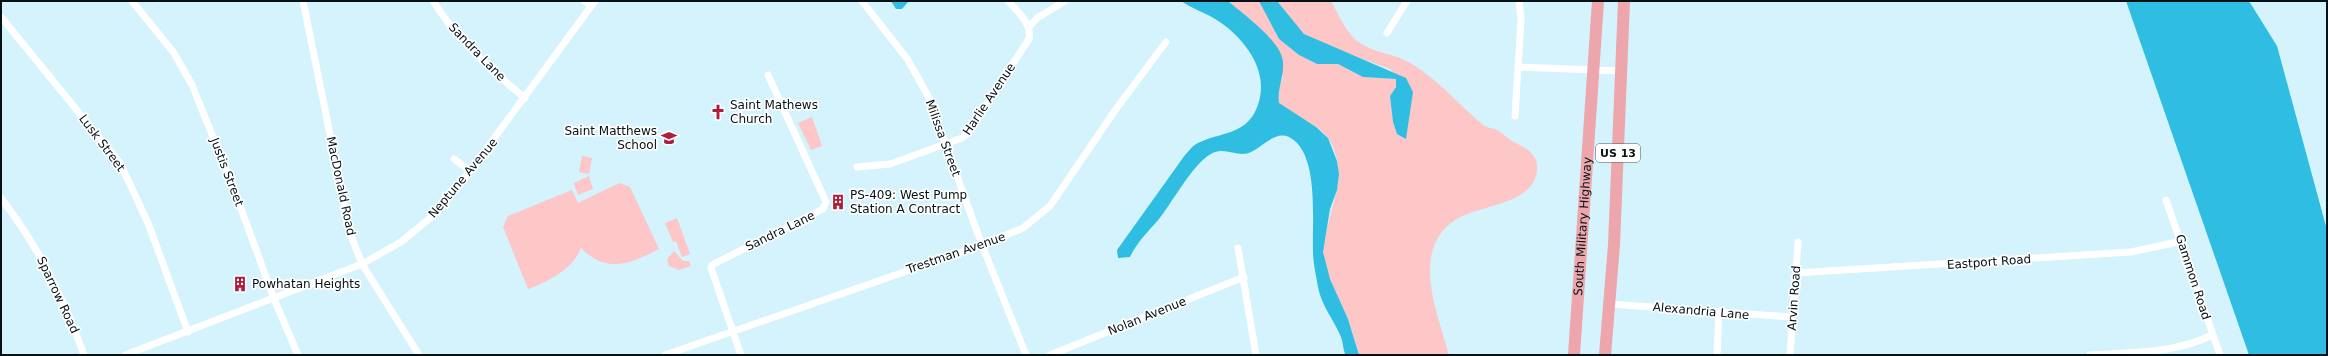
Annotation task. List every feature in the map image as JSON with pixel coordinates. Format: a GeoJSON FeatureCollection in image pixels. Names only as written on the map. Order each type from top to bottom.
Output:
{"type":"FeatureCollection","features":[{"type":"Feature","properties":{"kind":"main road","name":"South Military Highway"},"geometry":{"type":"LineString","coordinates":[[1574,355],[1592,69],[1598,1]]}},
{"type":"Feature","properties":{"kind":"main road","name":"US 13"},"geometry":{"type":"LineString","coordinates":[[1605,355],[1610,304],[1624,1]]}},
{"type":"Feature","properties":{"kind":"street","name":"Justis Street"},"geometry":{"type":"LineString","coordinates":[[132,1],[174,52],[192,85],[235,192],[274,299],[298,355]]}},
{"type":"Feature","properties":{"kind":"street","name":"MacDonald Road"},"geometry":{"type":"LineString","coordinates":[[303,1],[350,233],[362,264],[419,355]]}},
{"type":"Feature","properties":{"kind":"street","name":"Sandra Lane"},"geometry":{"type":"LineString","coordinates":[[433,1],[468,46],[492,70],[525,98]]}},
{"type":"Feature","properties":{"kind":"street"},"geometry":{"type":"LineString","coordinates":[[584,1],[593,4]]}},
{"type":"Feature","properties":{"kind":"street","name":"Milissa Street"},"geometry":{"type":"LineString","coordinates":[[862,1],[908,60],[919,77],[946,145],[982,245],[1026,355]]}},
{"type":"Feature","properties":{"kind":"street"},"geometry":{"type":"LineString","coordinates":[[1008,1],[1029,27],[1037,18],[1065,1]]}},
{"type":"Feature","properties":{"kind":"street"},"geometry":{"type":"LineString","coordinates":[[1387,33],[1407,1]]}},
{"type":"Feature","properties":{"kind":"street"},"geometry":{"type":"LineString","coordinates":[[1515,116],[1521,20],[1519,1]]}},
{"type":"Feature","properties":{"kind":"street","name":"Neptune Avenue"},"geometry":{"type":"LineString","coordinates":[[124,355],[188,332],[362,264],[394,246],[418,229],[435,214],[470,171],[593,4]]}},
{"type":"Feature","properties":{"kind":"street","name":"Lusk Street"},"geometry":{"type":"LineString","coordinates":[[1,17],[120,163],[148,223],[188,332]]}},
{"type":"Feature","properties":{"kind":"street","name":"Harlie Avenue"},"geometry":{"type":"LineString","coordinates":[[857,167],[890,164],[946,145],[967,134],[1029,39],[1029,27]]}},
{"type":"Feature","properties":{"kind":"street","name":"Trestman Avenue"},"geometry":{"type":"LineString","coordinates":[[665,355],[733,330],[982,245],[1023,228],[1050,206],[1120,104],[1166,42]]}},
{"type":"Feature","properties":{"kind":"street"},"geometry":{"type":"LineString","coordinates":[[1518,67],[1621,71]]}},
{"type":"Feature","properties":{"kind":"street","name":"Sandra Lane"},"geometry":{"type":"LineString","coordinates":[[741,355],[712,264],[823,210],[826,202],[768,75]]}},
{"type":"Feature","properties":{"kind":"street"},"geometry":{"type":"LineString","coordinates":[[454,159],[470,171]]}},
{"type":"Feature","properties":{"kind":"street","name":"Sparrow Road"},"geometry":{"type":"LineString","coordinates":[[1,198],[16,218],[48,268],[74,326],[84,355]]}},
{"type":"Feature","properties":{"kind":"street","name":"Gammon Road"},"geometry":{"type":"LineString","coordinates":[[2166,200],[2182,241],[2212,335],[2220,355]]}},
{"type":"Feature","properties":{"kind":"street","name":"Eastport Road"},"geometry":{"type":"LineString","coordinates":[[1796,274],[2131,252],[2182,241]]}},
{"type":"Feature","properties":{"kind":"street","name":"Arvin Road"},"geometry":{"type":"LineString","coordinates":[[1790,355],[1798,242]]}},
{"type":"Feature","properties":{"kind":"street"},"geometry":{"type":"LineString","coordinates":[[1238,248],[1256,355]]}},
{"type":"Feature","properties":{"kind":"street","name":"Nolan Avenue"},"geometry":{"type":"LineString","coordinates":[[1050,355],[1244,277]]}},
{"type":"Feature","properties":{"kind":"street","name":"Alexandria Lane"},"geometry":{"type":"LineString","coordinates":[[1610,304],[1792,317]]}},
{"type":"Feature","properties":{"kind":"street"},"geometry":{"type":"LineString","coordinates":[[1717,355],[1719,311]]}},
{"type":"Feature","properties":{"kind":"street"},"geometry":{"type":"LineString","coordinates":[[2090,355],[2170,349],[2185,346],[2212,335]]}},
{"type":"Feature","properties":{"kind":"shaded area"},"geometry":{"type":"Polygon","coordinates":[[[1228,1],[1259,1],[1279,39],[1299,55],[1317,64],[1338,64],[1363,77],[1396,79],[1396,87],[1390,96],[1393,122],[1397,134],[1413,92],[1390,69],[1341,51],[1304,34],[1277,1],[1331,1],[1346,28],[1357,41],[1370,49],[1405,60],[1412,64],[1432,78],[1483,125],[1497,130],[1510,140],[1528,150],[1535,158],[1537,163],[1536,176],[1528,189],[1515,198],[1462,216],[1445,228],[1435,243],[1431,261],[1430,280],[1438,319],[1449,355],[1359,355],[1349,322],[1329,277],[1324,261],[1323,246],[1337,186],[1337,162],[1334,150],[1323,132],[1290,113],[1279,103],[1277,91],[1283,77],[1269,37],[1228,1]]]}},
{"type":"Feature","properties":{"kind":"shaded area"},"geometry":{"type":"Polygon","coordinates":[[[812,117],[822,146],[811,150],[798,123],[812,117]]]}},
{"type":"Feature","properties":{"kind":"shaded area"},"geometry":{"type":"Polygon","coordinates":[[[582,156],[592,158],[589,174],[579,172],[582,156]]]}},
{"type":"Feature","properties":{"kind":"shaded area"},"geometry":{"type":"Polygon","coordinates":[[[589,176],[593,189],[578,195],[574,183],[589,176]]]}},
{"type":"Feature","properties":{"kind":"shaded area"},"geometry":{"type":"Polygon","coordinates":[[[619,183],[630,187],[659,249],[628,262],[609,264],[591,256],[581,248],[572,262],[559,274],[544,283],[528,289],[503,227],[508,216],[572,190],[578,203],[619,183]]]}},
{"type":"Feature","properties":{"kind":"shaded area"},"geometry":{"type":"Polygon","coordinates":[[[677,218],[690,254],[682,257],[676,241],[673,242],[665,223],[677,218]]]}},
{"type":"Feature","properties":{"kind":"shaded area"},"geometry":{"type":"Polygon","coordinates":[[[674,251],[683,261],[689,261],[691,266],[679,270],[669,266],[667,259],[674,251]]]}},
{"type":"Feature","properties":{"kind":"water"},"geometry":{"type":"Polygon","coordinates":[[[891,1],[909,1],[902,9],[896,9],[891,1]]]}},
{"type":"Feature","properties":{"kind":"water"},"geometry":{"type":"Polygon","coordinates":[[[1181,1],[1228,1],[1261,29],[1277,46],[1283,63],[1279,103],[1316,127],[1328,138],[1337,161],[1339,174],[1337,190],[1330,209],[1323,252],[1330,279],[1348,319],[1359,355],[1345,354],[1341,337],[1320,294],[1313,251],[1313,196],[1309,167],[1298,144],[1291,138],[1279,136],[1247,154],[1220,151],[1207,156],[1192,172],[1165,212],[1139,242],[1130,257],[1118,258],[1117,250],[1185,155],[1196,144],[1236,130],[1245,124],[1254,114],[1260,97],[1261,85],[1255,61],[1240,40],[1231,30],[1220,22],[1181,1]]]}},
{"type":"Feature","properties":{"kind":"water"},"geometry":{"type":"Polygon","coordinates":[[[1259,1],[1277,1],[1304,34],[1406,78],[1413,92],[1406,139],[1397,134],[1393,122],[1390,96],[1396,87],[1396,79],[1363,77],[1338,64],[1317,64],[1299,55],[1279,39],[1259,1]]]}},
{"type":"Feature","properties":{"kind":"water"},"geometry":{"type":"Polygon","coordinates":[[[2126,1],[2249,1],[2277,46],[2327,230],[2327,355],[2249,355],[2126,1]]]}},
{"type":"Feature","properties":{"kind":"place","name":"Saint Mathews Church"},"geometry":{"type":"Point","coordinates":[718,112]}},
{"type":"Feature","properties":{"kind":"place","name":"Saint Matthews School"},"geometry":{"type":"Point","coordinates":[669,138]}},
{"type":"Feature","properties":{"kind":"place","name":"PS-409: West Pump Station A Contract"},"geometry":{"type":"Point","coordinates":[838,202]}},
{"type":"Feature","properties":{"kind":"place","name":"Powhatan Heights"},"geometry":{"type":"Point","coordinates":[240,284]}}]}
